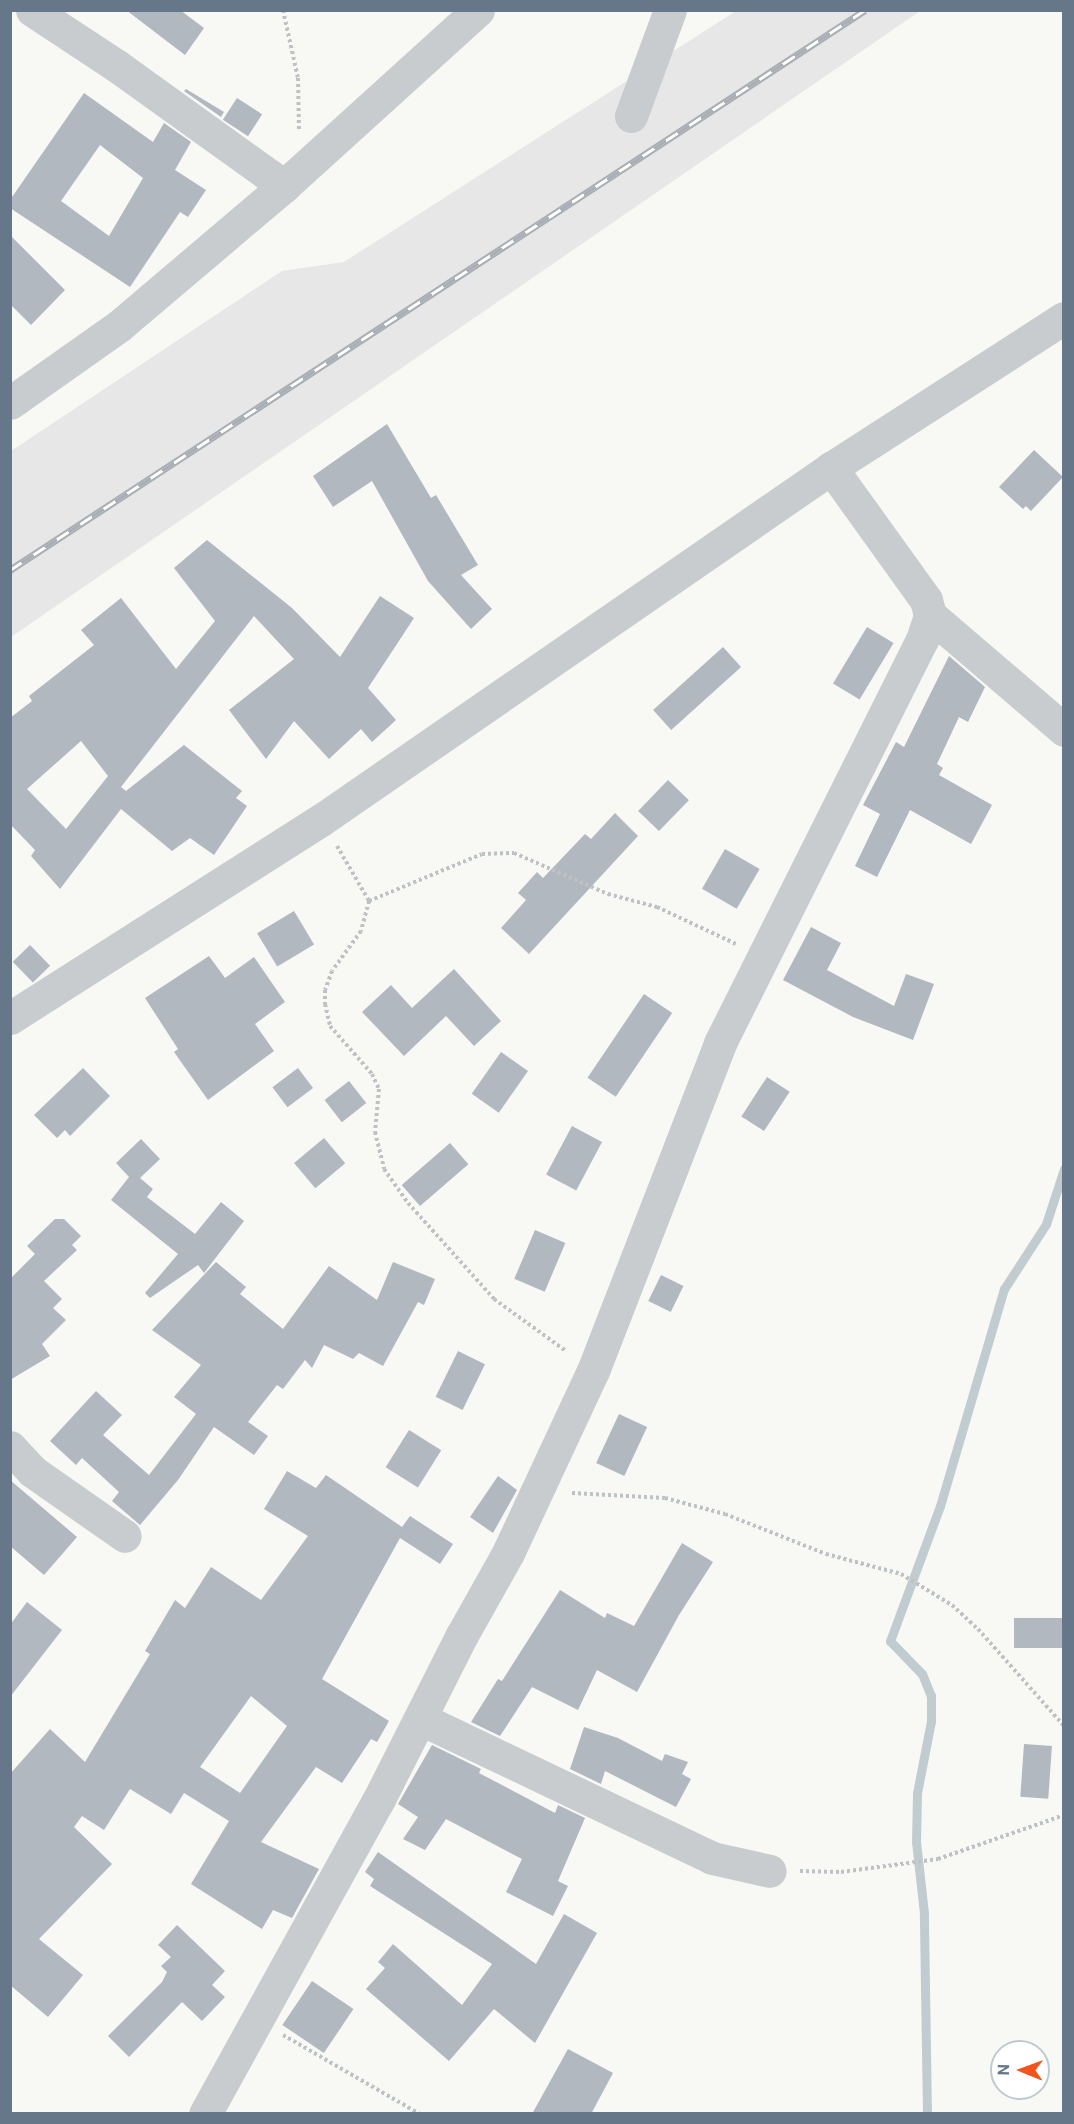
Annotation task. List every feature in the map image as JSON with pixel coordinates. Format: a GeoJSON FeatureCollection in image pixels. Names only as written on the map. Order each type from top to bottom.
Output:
{"type":"FeatureCollection","features":[{"type":"Feature","properties":{"kind":"street"},"geometry":{"type":"LineString","coordinates":[[32,10],[291,179]]}},
{"type":"Feature","properties":{"kind":"street"},"geometry":{"type":"LineString","coordinates":[[15,396],[119,326],[291,179],[478,10]]}},
{"type":"Feature","properties":{"kind":"street"},"geometry":{"type":"LineString","coordinates":[[632,116],[670,10]]}},
{"type":"Feature","properties":{"kind":"street"},"geometry":{"type":"LineString","coordinates":[[10,1018],[321,820],[831,468],[1064,318]]}},
{"type":"Feature","properties":{"kind":"street"},"geometry":{"type":"LineString","coordinates":[[205,2114],[421,1719],[536,1491],[593,1371],[720,1043],[761,956],[922,640],[930,615],[926,600],[831,468]]}},
{"type":"Feature","properties":{"kind":"street"},"geometry":{"type":"LineString","coordinates":[[930,615],[1064,730]]}},
{"type":"Feature","properties":{"kind":"street"},"geometry":{"type":"LineString","coordinates":[[10,1447],[32,1471],[125,1536]]}},
{"type":"Feature","properties":{"kind":"street"},"geometry":{"type":"LineString","coordinates":[[421,1719],[712,1858],[770,1871]]}},
{"type":"Feature","properties":{"kind":"path"},"geometry":{"type":"LineString","coordinates":[[283,10],[298,78],[291,179]]}},
{"type":"Feature","properties":{"kind":"path"},"geometry":{"type":"LineString","coordinates":[[321,820],[369,901],[361,931],[332,971],[325,990],[325,1004],[330,1026],[372,1074],[380,1089],[375,1132],[384,1168],[408,1203],[494,1299],[593,1371]]}},
{"type":"Feature","properties":{"kind":"path"},"geometry":{"type":"LineString","coordinates":[[369,901],[482,854],[514,853],[608,894],[657,907],[761,956]]}},
{"type":"Feature","properties":{"kind":"path"},"geometry":{"type":"LineString","coordinates":[[536,1491],[665,1498],[725,1514],[826,1554],[900,1574],[952,1605],[978,1629],[1064,1726]]}},
{"type":"Feature","properties":{"kind":"path"},"geometry":{"type":"LineString","coordinates":[[770,1871],[841,1872],[938,1859],[1064,1815]]}},
{"type":"Feature","properties":{"kind":"path"},"geometry":{"type":"LineString","coordinates":[[256,2019],[420,2114]]}},
{"type":"Feature","properties":{"kind":"shaded area"},"geometry":{"type":"Polygon","coordinates":[[[736,11],[920,11],[11,637],[11,451],[282,271],[344,262],[736,11]]]}},
{"type":"Feature","properties":{"kind":"building"},"geometry":{"type":"Polygon","coordinates":[[[126,10],[180,10],[204,28],[185,55],[126,10]]]}},
{"type":"Feature","properties":{"kind":"building"},"geometry":{"type":"Polygon","coordinates":[[[186,89],[224,112],[221,117],[184,91],[186,89]]]}},
{"type":"Feature","properties":{"kind":"building"},"geometry":{"type":"Polygon","coordinates":[[[84,93],[153,142],[164,123],[191,142],[175,170],[206,190],[188,217],[180,212],[130,287],[10,208],[10,200],[84,93]],[[100,145],[61,201],[109,236],[143,178],[100,145]]]}},
{"type":"Feature","properties":{"kind":"building"},"geometry":{"type":"Polygon","coordinates":[[[237,98],[262,114],[248,136],[223,120],[237,98]]]}},
{"type":"Feature","properties":{"kind":"building"},"geometry":{"type":"Polygon","coordinates":[[[10,235],[65,290],[31,325],[10,304],[10,235]]]}},
{"type":"Feature","properties":{"kind":"building"},"geometry":{"type":"Polygon","coordinates":[[[387,424],[431,498],[436,495],[478,565],[461,575],[492,609],[471,629],[428,581],[372,481],[333,507],[313,476],[387,424]]]}},
{"type":"Feature","properties":{"kind":"building"},"geometry":{"type":"Polygon","coordinates":[[[1034,450],[1063,477],[1031,511],[1026,506],[1023,509],[999,487],[1034,450]]]}},
{"type":"Feature","properties":{"kind":"building"},"geometry":{"type":"Polygon","coordinates":[[[207,540],[292,608],[340,657],[380,596],[414,618],[368,688],[396,720],[372,742],[361,729],[329,759],[294,721],[266,759],[229,710],[294,659],[254,616],[121,787],[126,791],[184,745],[242,791],[236,798],[247,806],[214,855],[190,838],[172,851],[121,809],[60,889],[31,856],[35,850],[10,824],[10,718],[32,701],[29,696],[94,645],[81,630],[121,598],[176,669],[215,621],[174,568],[207,540]],[[81,741],[27,789],[66,829],[108,776],[81,741]]]}},
{"type":"Feature","properties":{"kind":"building"},"geometry":{"type":"Polygon","coordinates":[[[867,627],[894,643],[860,700],[833,684],[867,627]]]}},
{"type":"Feature","properties":{"kind":"building"},"geometry":{"type":"Polygon","coordinates":[[[723,647],[741,667],[671,730],[653,710],[723,647]]]}},
{"type":"Feature","properties":{"kind":"building"},"geometry":{"type":"Polygon","coordinates":[[[949,656],[985,687],[968,722],[959,717],[937,764],[943,768],[939,775],[992,805],[971,844],[910,810],[877,877],[855,866],[880,814],[863,805],[896,742],[904,747],[949,656]]]}},
{"type":"Feature","properties":{"kind":"building"},"geometry":{"type":"Polygon","coordinates":[[[668,780],[689,800],[659,831],[638,811],[668,780]]]}},
{"type":"Feature","properties":{"kind":"building"},"geometry":{"type":"Polygon","coordinates":[[[615,813],[638,836],[529,954],[501,928],[526,900],[518,893],[537,872],[543,878],[585,834],[591,839],[615,813]]]}},
{"type":"Feature","properties":{"kind":"building"},"geometry":{"type":"Polygon","coordinates":[[[725,849],[760,869],[737,909],[702,889],[725,849]]]}},
{"type":"Feature","properties":{"kind":"building"},"geometry":{"type":"Polygon","coordinates":[[[294,911],[314,944],[277,967],[257,933],[294,911]]]}},
{"type":"Feature","properties":{"kind":"building"},"geometry":{"type":"Polygon","coordinates":[[[811,927],[841,943],[827,970],[894,1006],[906,974],[934,984],[913,1040],[853,1017],[783,980],[811,927]]]}},
{"type":"Feature","properties":{"kind":"building"},"geometry":{"type":"Polygon","coordinates":[[[30,945],[50,966],[33,983],[13,962],[30,945]]]}},
{"type":"Feature","properties":{"kind":"building"},"geometry":{"type":"Polygon","coordinates":[[[209,956],[225,978],[254,957],[285,1002],[255,1024],[274,1051],[208,1100],[174,1052],[178,1049],[145,998],[209,956]]]}},
{"type":"Feature","properties":{"kind":"building"},"geometry":{"type":"Polygon","coordinates":[[[454,969],[501,1021],[474,1046],[446,1016],[404,1056],[362,1012],[391,985],[412,1008],[454,969]]]}},
{"type":"Feature","properties":{"kind":"building"},"geometry":{"type":"Polygon","coordinates":[[[644,994],[672,1013],[616,1097],[588,1078],[644,994]]]}},
{"type":"Feature","properties":{"kind":"building"},"geometry":{"type":"Polygon","coordinates":[[[501,1052],[528,1071],[499,1113],[472,1094],[501,1052]]]}},
{"type":"Feature","properties":{"kind":"building"},"geometry":{"type":"Polygon","coordinates":[[[83,1068],[110,1096],[70,1136],[65,1130],[57,1138],[34,1115],[83,1068]]]}},
{"type":"Feature","properties":{"kind":"building"},"geometry":{"type":"Polygon","coordinates":[[[298,1068],[313,1088],[287,1107],[272,1087],[298,1068]]]}},
{"type":"Feature","properties":{"kind":"building"},"geometry":{"type":"Polygon","coordinates":[[[767,1077],[790,1092],[764,1131],[741,1116],[767,1077]]]}},
{"type":"Feature","properties":{"kind":"building"},"geometry":{"type":"Polygon","coordinates":[[[349,1081],[366,1103],[342,1122],[325,1100],[349,1081]]]}},
{"type":"Feature","properties":{"kind":"building"},"geometry":{"type":"Polygon","coordinates":[[[572,1126],[602,1142],[576,1191],[546,1175],[572,1126]]]}},
{"type":"Feature","properties":{"kind":"building"},"geometry":{"type":"Polygon","coordinates":[[[324,1138],[345,1163],[315,1188],[294,1163],[324,1138]]]}},
{"type":"Feature","properties":{"kind":"building"},"geometry":{"type":"Polygon","coordinates":[[[141,1139],[160,1159],[140,1178],[153,1189],[147,1197],[195,1234],[221,1202],[244,1221],[204,1273],[198,1265],[150,1298],[145,1293],[178,1254],[111,1200],[129,1177],[116,1163],[141,1139]]]}},
{"type":"Feature","properties":{"kind":"building"},"geometry":{"type":"Polygon","coordinates":[[[450,1143],[468,1164],[420,1206],[402,1185],[450,1143]]]}},
{"type":"Feature","properties":{"kind":"building"},"geometry":{"type":"Polygon","coordinates":[[[55,1219],[64,1219],[81,1236],[72,1245],[77,1250],[44,1281],[62,1299],[53,1308],[66,1320],[42,1344],[50,1356],[10,1380],[10,1279],[35,1254],[27,1246],[55,1219]]]}},
{"type":"Feature","properties":{"kind":"building"},"geometry":{"type":"Polygon","coordinates":[[[535,1230],[565,1243],[545,1292],[514,1279],[535,1230]]]}},
{"type":"Feature","properties":{"kind":"building"},"geometry":{"type":"Polygon","coordinates":[[[216,1262],[246,1287],[240,1294],[283,1329],[329,1266],[377,1300],[393,1262],[435,1279],[424,1305],[418,1302],[383,1366],[359,1353],[353,1359],[324,1345],[312,1368],[305,1360],[283,1389],[277,1385],[248,1422],[268,1436],[254,1455],[214,1427],[178,1480],[140,1525],[112,1501],[119,1492],[82,1458],[76,1465],[50,1441],[96,1391],[122,1415],[103,1435],[149,1475],[196,1414],[174,1397],[201,1365],[152,1330],[216,1262]]]}},
{"type":"Feature","properties":{"kind":"building"},"geometry":{"type":"Polygon","coordinates":[[[661,1275],[683,1286],[671,1312],[648,1301],[661,1275]]]}},
{"type":"Feature","properties":{"kind":"building"},"geometry":{"type":"Polygon","coordinates":[[[458,1351],[485,1364],[463,1410],[436,1397],[458,1351]]]}},
{"type":"Feature","properties":{"kind":"building"},"geometry":{"type":"Polygon","coordinates":[[[619,1414],[647,1427],[624,1476],[596,1463],[619,1414]]]}},
{"type":"Feature","properties":{"kind":"building"},"geometry":{"type":"Polygon","coordinates":[[[409,1430],[441,1450],[418,1487],[386,1467],[409,1430]]]}},
{"type":"Feature","properties":{"kind":"building"},"geometry":{"type":"Polygon","coordinates":[[[287,1471],[316,1488],[326,1475],[402,1527],[410,1516],[453,1544],[440,1564],[400,1538],[322,1679],[389,1721],[377,1742],[371,1739],[342,1783],[316,1767],[261,1842],[319,1869],[292,1918],[273,1910],[262,1929],[191,1884],[229,1821],[184,1793],[171,1814],[130,1789],[104,1830],[82,1816],[74,1827],[112,1864],[39,1939],[83,1975],[48,2017],[10,1985],[10,1774],[50,1729],[85,1762],[150,1654],[145,1651],[175,1600],[185,1608],[211,1567],[261,1600],[308,1536],[264,1509],[287,1471]],[[251,1696],[200,1767],[240,1793],[287,1726],[251,1696]]]}},
{"type":"Feature","properties":{"kind":"building"},"geometry":{"type":"Polygon","coordinates":[[[498,1476],[517,1490],[493,1533],[470,1517],[498,1476]]]}},
{"type":"Feature","properties":{"kind":"building"},"geometry":{"type":"Polygon","coordinates":[[[10,1480],[77,1537],[44,1575],[10,1546],[10,1480]]]}},
{"type":"Feature","properties":{"kind":"building"},"geometry":{"type":"Polygon","coordinates":[[[682,1543],[713,1562],[679,1615],[637,1692],[597,1670],[578,1710],[532,1687],[500,1736],[471,1722],[498,1679],[502,1681],[560,1590],[605,1618],[607,1613],[634,1626],[682,1543]]]}},
{"type":"Feature","properties":{"kind":"building"},"geometry":{"type":"Polygon","coordinates":[[[27,1602],[62,1630],[10,1697],[10,1625],[27,1602]]]}},
{"type":"Feature","properties":{"kind":"building"},"geometry":{"type":"Polygon","coordinates":[[[1014,1618],[1064,1618],[1064,1648],[1014,1648],[1014,1618]]]}},
{"type":"Feature","properties":{"kind":"building"},"geometry":{"type":"Polygon","coordinates":[[[584,1727],[618,1738],[662,1761],[665,1754],[688,1762],[682,1774],[691,1779],[676,1807],[605,1771],[601,1784],[570,1769],[584,1727]]]}},
{"type":"Feature","properties":{"kind":"building"},"geometry":{"type":"Polygon","coordinates":[[[1024,1744],[1052,1746],[1048,1799],[1020,1797],[1024,1744]]]}},
{"type":"Feature","properties":{"kind":"building"},"geometry":{"type":"Polygon","coordinates":[[[432,1745],[481,1769],[479,1773],[555,1813],[558,1805],[585,1818],[558,1881],[568,1886],[553,1916],[506,1892],[522,1859],[446,1819],[425,1850],[403,1839],[418,1817],[398,1804],[432,1745]]]}},
{"type":"Feature","properties":{"kind":"building"},"geometry":{"type":"Polygon","coordinates":[[[378,1852],[536,1964],[564,1914],[597,1933],[535,2043],[494,2009],[449,2061],[366,1989],[385,1968],[378,1962],[393,1944],[462,2005],[492,1964],[370,1886],[374,1879],[365,1872],[378,1852]]]}},
{"type":"Feature","properties":{"kind":"building"},"geometry":{"type":"Polygon","coordinates":[[[177,1925],[225,1971],[212,1985],[225,1997],[202,2021],[182,2002],[129,2057],[108,2036],[162,1982],[167,1972],[161,1966],[171,1957],[158,1945],[177,1925]]]}},
{"type":"Feature","properties":{"kind":"building"},"geometry":{"type":"Polygon","coordinates":[[[312,1981],[353,2009],[324,2053],[282,2025],[312,1981]]]}},
{"type":"Feature","properties":{"kind":"building"},"geometry":{"type":"Polygon","coordinates":[[[568,2049],[613,2073],[591,2114],[532,2114],[568,2049]]]}},
{"type":"Feature","properties":{"kind":"waterway"},"geometry":{"type":"LineString","coordinates":[[927,2114],[924,1913],[916,1842],[917,1793],[931,1721],[931,1696],[922,1674],[890,1641],[940,1506],[1004,1289],[1046,1224],[1064,1169]]}},
{"type":"Feature","properties":{"kind":"railway"},"geometry":{"type":"LineString","coordinates":[[10,570],[865,10]]}}]}
